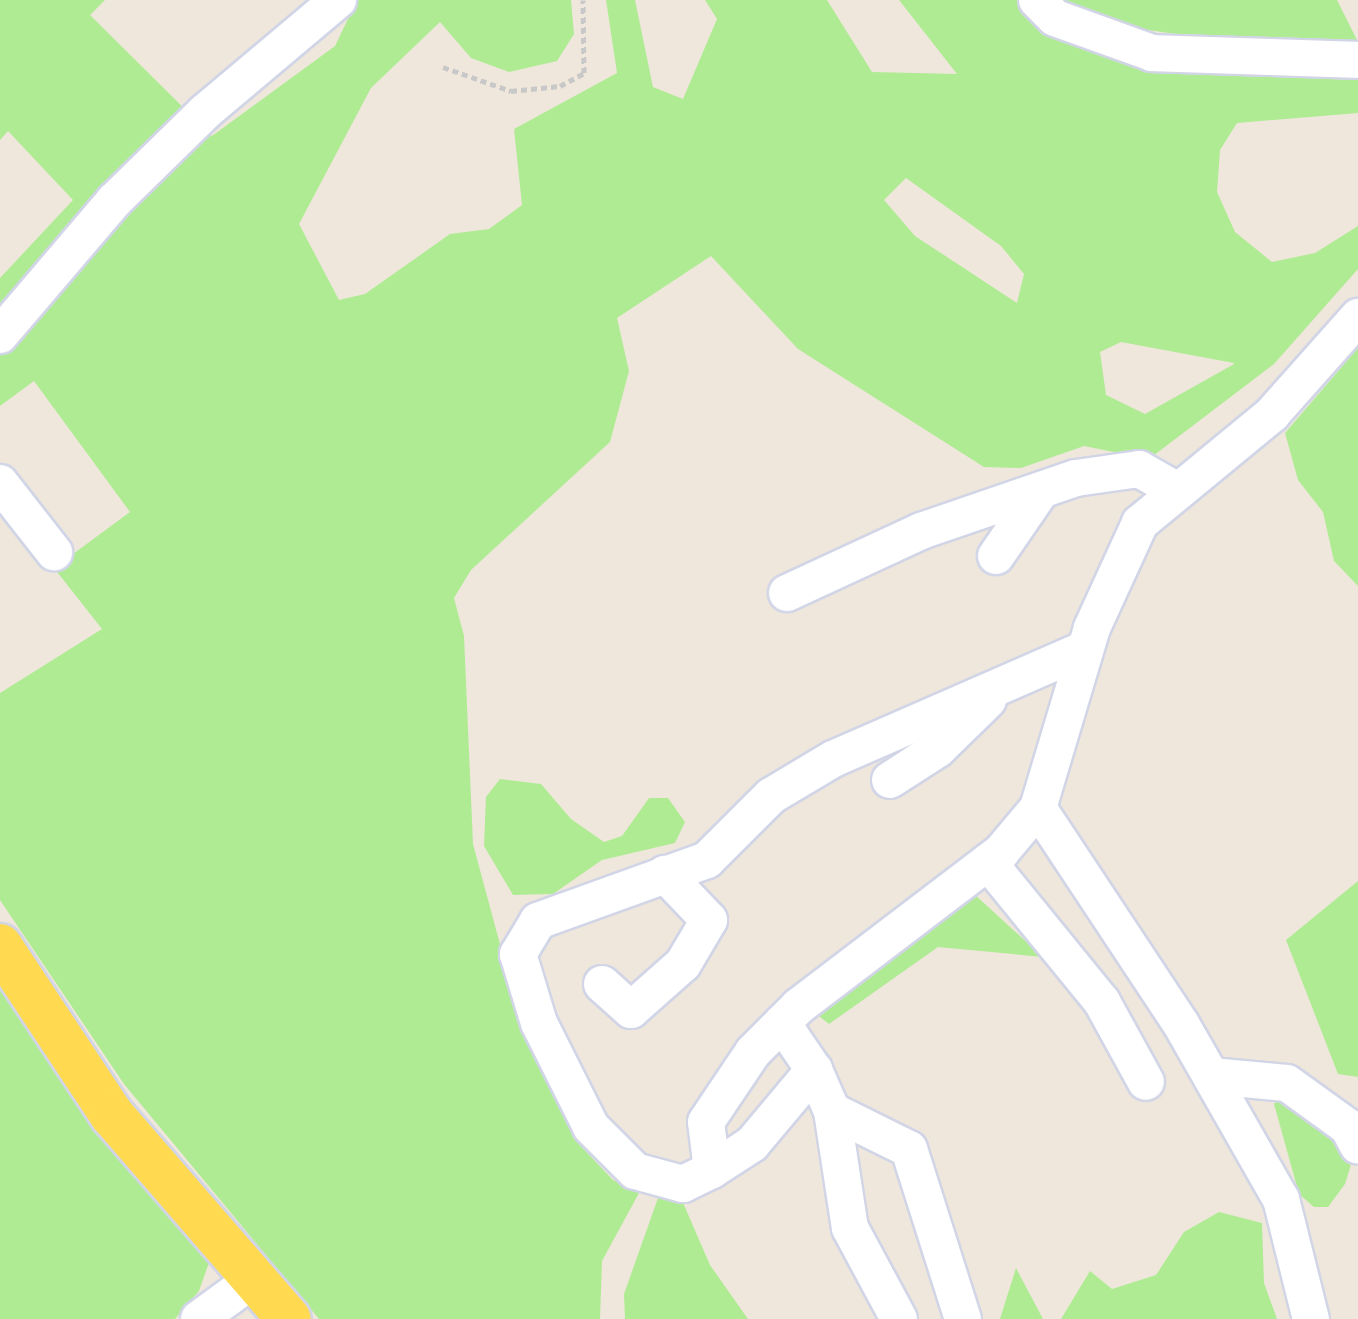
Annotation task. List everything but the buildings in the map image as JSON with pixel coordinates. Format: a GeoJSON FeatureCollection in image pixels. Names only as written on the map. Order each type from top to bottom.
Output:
{"type":"FeatureCollection","features":[{"type":"Feature","properties":{"kind":"main road"},"geometry":{"type":"LineString","coordinates":[[0,946],[112,1115],[289,1319]]}},
{"type":"Feature","properties":{"kind":"street"},"geometry":{"type":"LineString","coordinates":[[0,335],[114,201],[205,112],[338,0]]}},
{"type":"Feature","properties":{"kind":"street"},"geometry":{"type":"LineString","coordinates":[[1037,0],[1055,18],[1152,53],[1358,60]]}},
{"type":"Feature","properties":{"kind":"street"},"geometry":{"type":"LineString","coordinates":[[712,1170],[706,1122],[753,1052],[782,1023],[988,862],[1038,808],[1085,649],[1140,523],[1272,414],[1358,317]]}},
{"type":"Feature","properties":{"kind":"street"},"geometry":{"type":"LineString","coordinates":[[787,593],[921,531],[1038,495],[1076,478],[1139,469],[1178,491]]}},
{"type":"Feature","properties":{"kind":"street"},"geometry":{"type":"LineString","coordinates":[[0,483],[54,552]]}},
{"type":"Feature","properties":{"kind":"street"},"geometry":{"type":"LineString","coordinates":[[996,556],[1038,495]]}},
{"type":"Feature","properties":{"kind":"street"},"geometry":{"type":"LineString","coordinates":[[814,1070],[752,1144],[712,1170],[683,1184],[635,1171],[591,1127],[539,1023],[518,954],[538,921],[707,860],[771,796],[833,759],[1085,649]]}},
{"type":"Feature","properties":{"kind":"street"},"geometry":{"type":"LineString","coordinates":[[890,780],[938,749],[1003,685]]}},
{"type":"Feature","properties":{"kind":"street"},"geometry":{"type":"LineString","coordinates":[[1038,808],[1211,1076],[1281,1199],[1311,1319]]}},
{"type":"Feature","properties":{"kind":"street"},"geometry":{"type":"LineString","coordinates":[[988,862],[1102,1002],[1146,1082]]}},
{"type":"Feature","properties":{"kind":"street"},"geometry":{"type":"LineString","coordinates":[[602,984],[631,1010],[683,964],[709,920],[665,874]]}},
{"type":"Feature","properties":{"kind":"street"},"geometry":{"type":"LineString","coordinates":[[782,1023],[814,1070],[832,1111],[850,1228],[901,1314]]}},
{"type":"Feature","properties":{"kind":"street"},"geometry":{"type":"LineString","coordinates":[[1211,1076],[1287,1083],[1348,1127],[1358,1146]]}},
{"type":"Feature","properties":{"kind":"street"},"geometry":{"type":"LineString","coordinates":[[832,1111],[909,1149],[963,1319]]}},
{"type":"Feature","properties":{"kind":"street"},"geometry":{"type":"LineString","coordinates":[[199,1319],[255,1278]]}},
{"type":"Feature","properties":{"kind":"path"},"geometry":{"type":"LineString","coordinates":[[443,67],[511,91],[560,86],[584,73],[583,0]]}},
{"type":"Feature","properties":{"kind":"green space"},"geometry":{"type":"Polygon","coordinates":[[[0,0],[105,0],[90,15],[212,136],[335,46],[357,0],[571,0],[574,34],[557,61],[509,72],[471,58],[440,22],[371,88],[299,224],[339,300],[365,294],[450,234],[489,229],[522,205],[514,129],[617,73],[606,0],[635,0],[653,87],[683,99],[717,19],[705,0],[827,0],[872,72],[957,74],[899,0],[1019,0],[1047,26],[1107,57],[1358,79],[1358,113],[1237,123],[1220,150],[1217,192],[1235,232],[1272,262],[1315,253],[1358,226],[1358,269],[1274,364],[1149,459],[1084,446],[1021,468],[984,467],[798,349],[711,256],[617,318],[629,371],[610,442],[471,570],[454,598],[464,636],[473,844],[501,948],[574,1139],[613,1180],[639,1193],[602,1261],[600,1319],[319,1319],[124,1084],[0,900],[0,693],[102,629],[54,568],[130,512],[34,381],[0,406],[0,278],[73,200],[8,131],[0,140],[0,0]],[[906,178],[884,200],[915,236],[1017,303],[1024,274],[1001,246],[906,178]],[[1121,342],[1100,352],[1106,395],[1145,414],[1234,364],[1234,363],[1121,342]]]}},
{"type":"Feature","properties":{"kind":"green space"},"geometry":{"type":"Polygon","coordinates":[[[1058,0],[1337,0],[1358,42],[1339,49],[1216,40],[1128,27],[1058,0]]]}},
{"type":"Feature","properties":{"kind":"green space"},"geometry":{"type":"Polygon","coordinates":[[[1358,348],[1358,586],[1334,561],[1323,512],[1298,480],[1285,433],[1358,348]]]}},
{"type":"Feature","properties":{"kind":"green space"},"geometry":{"type":"Polygon","coordinates":[[[500,779],[541,784],[571,819],[604,842],[622,836],[649,798],[668,798],[685,822],[675,843],[602,860],[553,894],[513,895],[484,846],[486,797],[500,779]]]}},
{"type":"Feature","properties":{"kind":"green space"},"geometry":{"type":"Polygon","coordinates":[[[1358,881],[1358,1077],[1338,1074],[1286,940],[1358,881]]]}},
{"type":"Feature","properties":{"kind":"green space"},"geometry":{"type":"Polygon","coordinates":[[[973,893],[1043,957],[938,947],[829,1024],[819,1016],[858,971],[973,893]]]}},
{"type":"Feature","properties":{"kind":"green space"},"geometry":{"type":"Polygon","coordinates":[[[0,978],[211,1257],[199,1291],[175,1319],[0,1319],[0,978]]]}},
{"type":"Feature","properties":{"kind":"green space"},"geometry":{"type":"Polygon","coordinates":[[[1283,1093],[1354,1155],[1345,1184],[1328,1207],[1314,1207],[1299,1194],[1274,1104],[1283,1093]]]}},
{"type":"Feature","properties":{"kind":"green space"},"geometry":{"type":"Polygon","coordinates":[[[658,1198],[681,1198],[710,1265],[748,1319],[625,1319],[624,1294],[658,1198]]]}},
{"type":"Feature","properties":{"kind":"green space"},"geometry":{"type":"Polygon","coordinates":[[[1219,1212],[1262,1223],[1264,1283],[1277,1319],[1061,1319],[1090,1271],[1112,1289],[1156,1275],[1184,1232],[1219,1212]]]}},
{"type":"Feature","properties":{"kind":"green space"},"geometry":{"type":"Polygon","coordinates":[[[1016,1268],[1043,1319],[1000,1319],[1016,1268]]]}}]}
